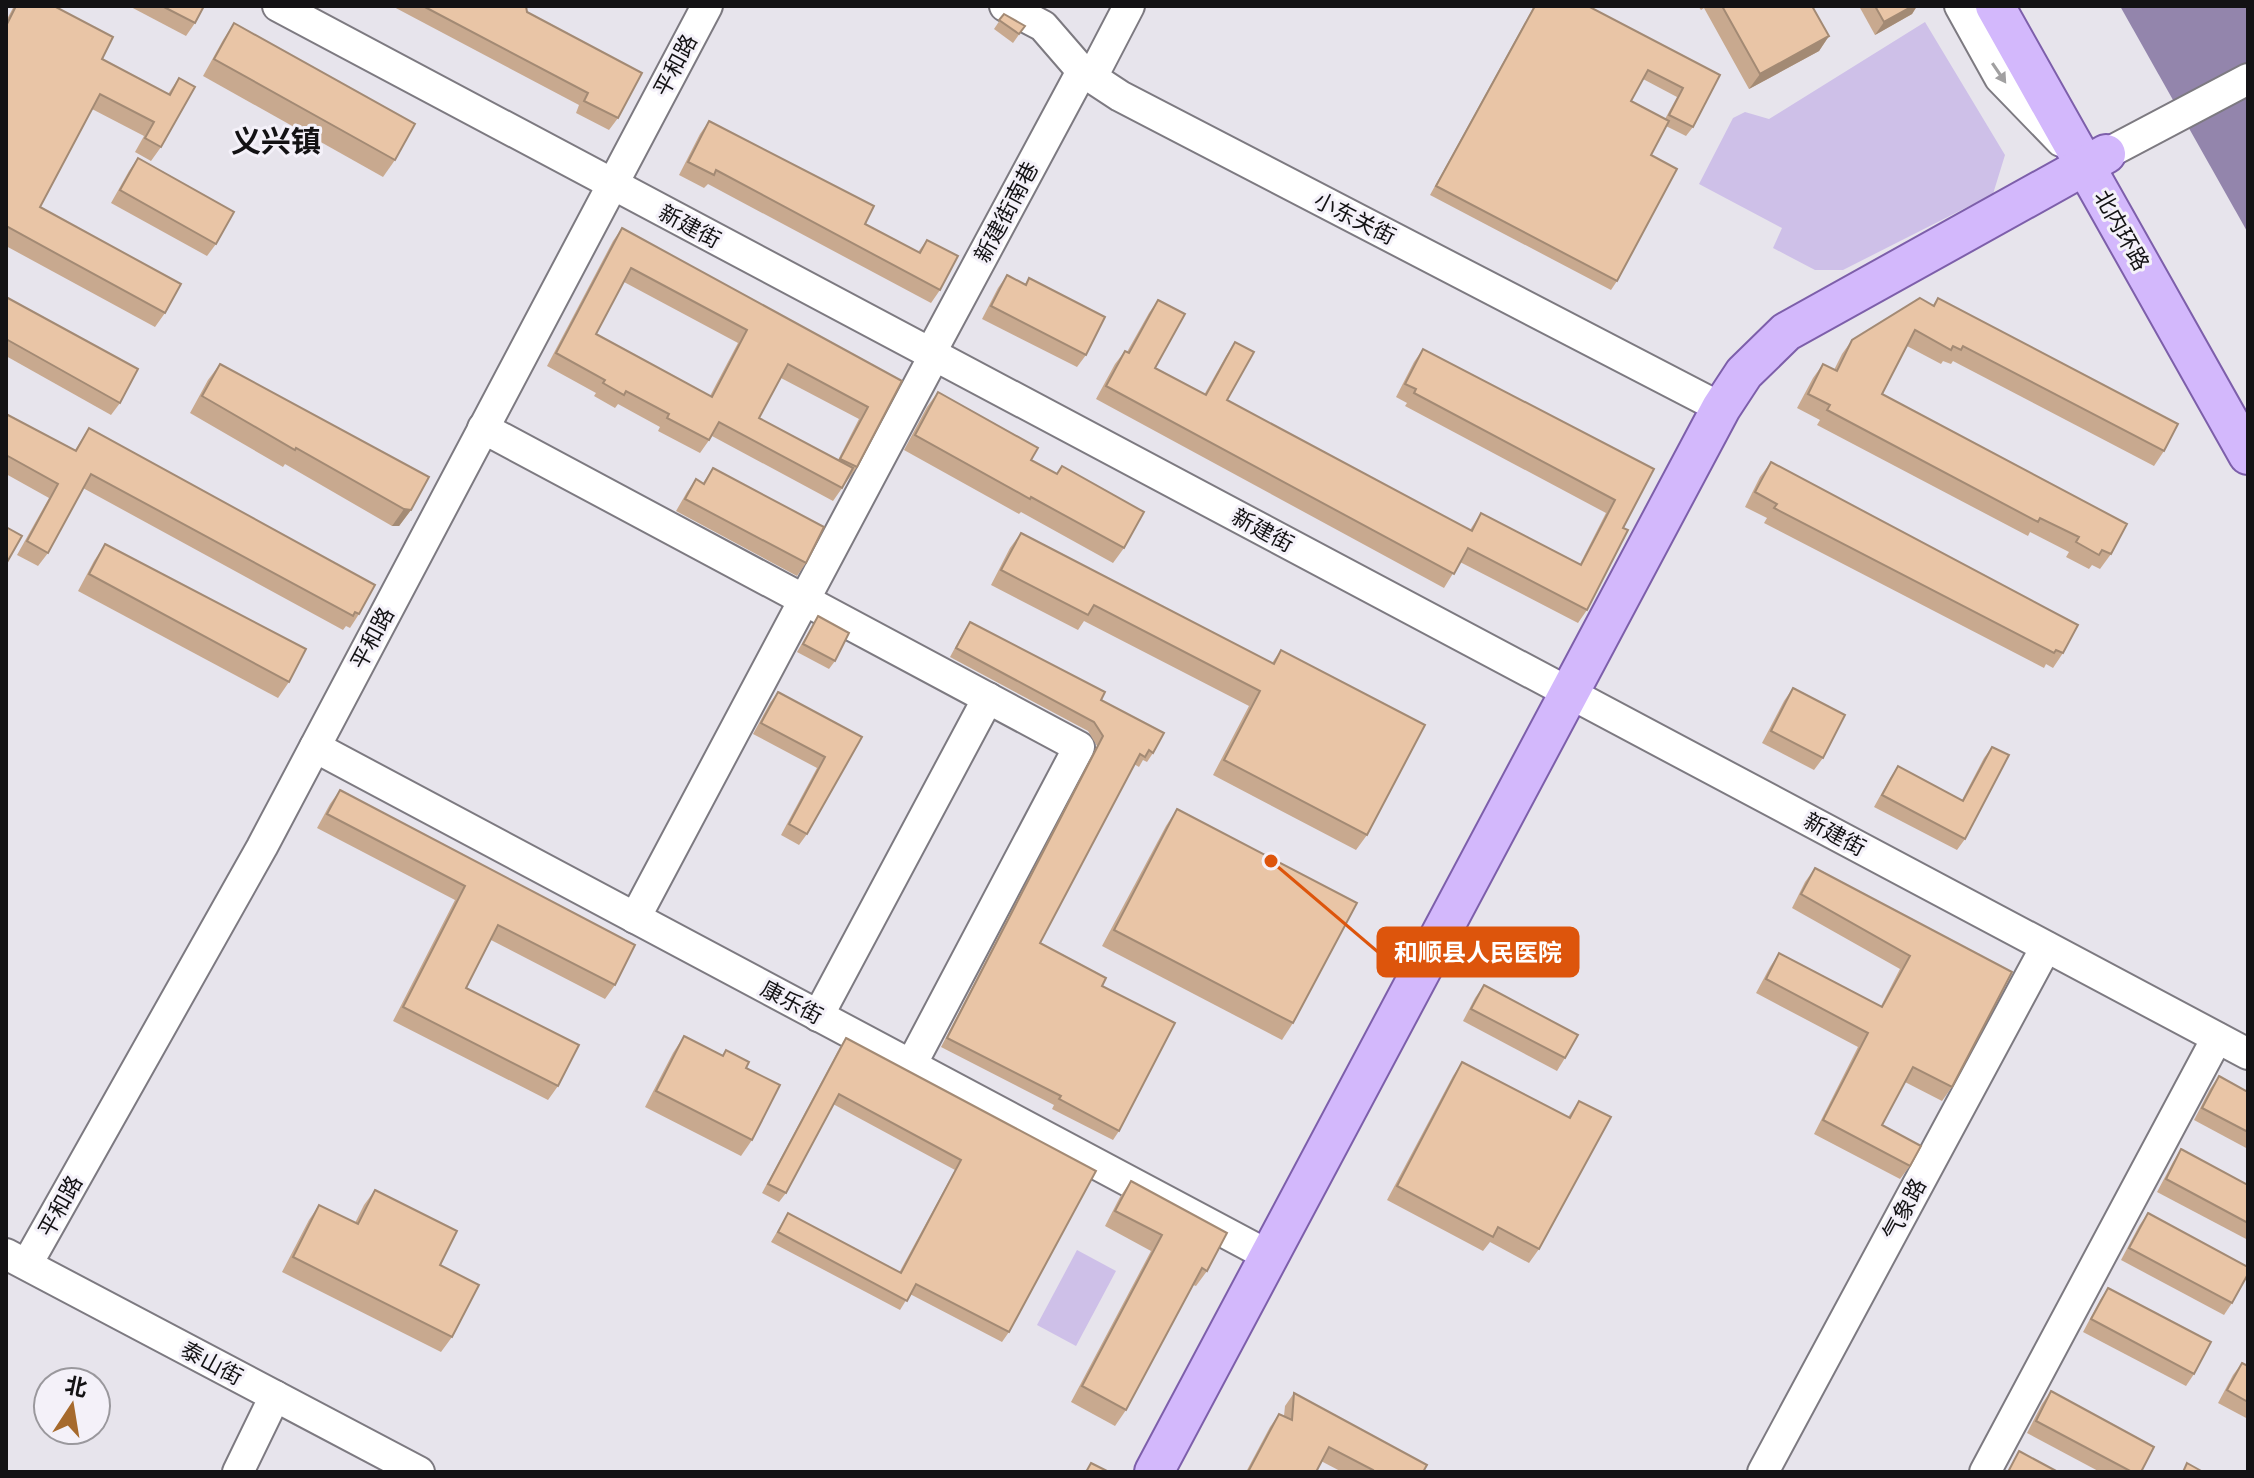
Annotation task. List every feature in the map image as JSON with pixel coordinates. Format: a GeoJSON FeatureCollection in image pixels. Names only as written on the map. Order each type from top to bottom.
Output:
{"type":"FeatureCollection","features":[{"type":"Feature","properties":{"kind":"main road","name":"北内环路"},"geometry":{"type":"LineString","coordinates":[[1995,6],[2248,406]]}},
{"type":"Feature","properties":{"kind":"main road","name":"北内环路"},"geometry":{"type":"LineString","coordinates":[[2023,6],[2100,168],[2248,455]]}},
{"type":"Feature","properties":{"kind":"main road"},"geometry":{"type":"LineString","coordinates":[[1174,1472],[1577,697],[1721,408],[1744,373],[1786,332],[2100,168]]}},
{"type":"Feature","properties":{"kind":"main road"},"geometry":{"type":"LineString","coordinates":[[1154,1472],[1269,1256],[1577,697],[1737,418],[1780,363],[1798,348],[2100,168]]}},
{"type":"Feature","properties":{"kind":"street","name":"新建街"},"geometry":{"type":"LineString","coordinates":[[278,6],[2248,1054]]}},
{"type":"Feature","properties":{"kind":"street","name":"平和路"},"geometry":{"type":"LineString","coordinates":[[16,1259],[315,747],[707,6]]}},
{"type":"Feature","properties":{"kind":"street","name":"小东关街"},"geometry":{"type":"LineString","coordinates":[[1005,6],[1043,26],[1087,74],[1134,103],[1721,408]]}},
{"type":"Feature","properties":{"kind":"street","name":"新建街南巷"},"geometry":{"type":"LineString","coordinates":[[635,918],[932,355],[1087,74],[1129,6]]}},
{"type":"Feature","properties":{"kind":"street"},"geometry":{"type":"LineString","coordinates":[[1960,6],[2000,78],[2100,168],[2174,129],[2248,79]]}},
{"type":"Feature","properties":{"kind":"street"},"geometry":{"type":"LineString","coordinates":[[2174,129],[2248,101]]}},
{"type":"Feature","properties":{"kind":"street"},"geometry":{"type":"LineString","coordinates":[[483,428],[1079,747],[911,1065]]}},
{"type":"Feature","properties":{"kind":"street"},"geometry":{"type":"LineString","coordinates":[[818,1016],[988,698]]}},
{"type":"Feature","properties":{"kind":"street","name":"康乐街"},"geometry":{"type":"LineString","coordinates":[[315,747],[1269,1256]]}},
{"type":"Feature","properties":{"kind":"street","name":"气象路"},"geometry":{"type":"LineString","coordinates":[[1763,1472],[2046,947]]}},
{"type":"Feature","properties":{"kind":"street"},"geometry":{"type":"LineString","coordinates":[[1985,1472],[2217,1038]]}},
{"type":"Feature","properties":{"kind":"street","name":"泰山街"},"geometry":{"type":"LineString","coordinates":[[16,1259],[419,1472]]}},
{"type":"Feature","properties":{"kind":"street"},"geometry":{"type":"LineString","coordinates":[[238,1472],[275,1396]]}},
{"type":"Feature","properties":{"kind":"shaded area"},"geometry":{"type":"Polygon","coordinates":[[[2120,6],[2248,6],[2248,233],[2120,6]]]}},
{"type":"Feature","properties":{"kind":"shaded area"},"geometry":{"type":"Polygon","coordinates":[[[1925,22],[2005,155],[1993,194],[1843,270],[1815,270],[1773,248],[1782,228],[1699,184],[1733,118],[1745,112],[1769,119],[1925,22]]]}},
{"type":"Feature","properties":{"kind":"shaded area"},"geometry":{"type":"Polygon","coordinates":[[[1077,1250],[1116,1271],[1076,1346],[1037,1325],[1077,1250]]]}},
{"type":"Feature","properties":{"kind":"building"},"geometry":{"type":"Polygon","coordinates":[[[16,6],[54,6],[113,37],[102,59],[170,95],[179,78],[195,87],[161,147],[145,138],[154,122],[100,94],[40,207],[181,284],[165,313],[6,226],[6,26],[16,6]]]}},
{"type":"Feature","properties":{"kind":"building"},"geometry":{"type":"Polygon","coordinates":[[[162,6],[204,6],[195,23],[162,6]]]}},
{"type":"Feature","properties":{"kind":"building"},"geometry":{"type":"Polygon","coordinates":[[[423,6],[526,6],[527,12],[642,73],[618,118],[584,101],[588,93],[423,6]]]}},
{"type":"Feature","properties":{"kind":"building"},"geometry":{"type":"Polygon","coordinates":[[[1535,6],[1588,6],[1720,75],[1693,127],[1669,115],[1683,88],[1648,70],[1631,101],[1669,121],[1651,155],[1677,169],[1617,281],[1436,186],[1535,6]]]}},
{"type":"Feature","properties":{"kind":"building"},"geometry":{"type":"Polygon","coordinates":[[[1722,6],[1812,6],[1829,36],[1760,74],[1722,6]]]}},
{"type":"Feature","properties":{"kind":"building"},"geometry":{"type":"Polygon","coordinates":[[[1875,6],[1913,6],[1884,22],[1875,6]]]}},
{"type":"Feature","properties":{"kind":"building"},"geometry":{"type":"Polygon","coordinates":[[[1004,14],[1025,26],[1019,34],[999,20],[1004,14]]]}},
{"type":"Feature","properties":{"kind":"building"},"geometry":{"type":"Polygon","coordinates":[[[234,23],[415,124],[395,160],[214,59],[234,23]]]}},
{"type":"Feature","properties":{"kind":"building"},"geometry":{"type":"Polygon","coordinates":[[[709,121],[874,206],[865,224],[920,253],[927,240],[958,256],[940,290],[716,170],[714,175],[688,162],[709,121]]]}},
{"type":"Feature","properties":{"kind":"building"},"geometry":{"type":"Polygon","coordinates":[[[138,158],[234,212],[216,244],[120,190],[138,158]]]}},
{"type":"Feature","properties":{"kind":"building"},"geometry":{"type":"Polygon","coordinates":[[[622,228],[902,381],[857,467],[840,459],[868,407],[788,364],[759,418],[853,468],[842,488],[719,422],[709,440],[667,418],[669,414],[626,391],[624,395],[603,383],[605,380],[556,353],[622,228]],[[631,268],[596,334],[712,397],[747,330],[631,268]]]}},
{"type":"Feature","properties":{"kind":"building"},"geometry":{"type":"Polygon","coordinates":[[[1007,275],[1026,285],[1029,278],[1105,317],[1086,355],[991,306],[1007,275]]]}},
{"type":"Feature","properties":{"kind":"building"},"geometry":{"type":"Polygon","coordinates":[[[6,297],[138,369],[120,403],[6,339],[6,297]]]}},
{"type":"Feature","properties":{"kind":"building"},"geometry":{"type":"Polygon","coordinates":[[[1920,298],[1934,306],[1938,298],[2178,424],[2164,451],[1963,346],[1961,350],[1953,346],[1951,350],[1915,330],[1882,394],[2127,524],[2111,554],[2102,550],[2099,555],[2076,542],[2079,537],[2040,518],[2038,522],[1827,410],[1830,405],[1808,394],[1823,364],[1837,371],[1852,340],[1920,298]]]}},
{"type":"Feature","properties":{"kind":"building"},"geometry":{"type":"Polygon","coordinates":[[[1158,300],[1185,314],[1155,368],[1206,395],[1235,342],[1254,352],[1227,400],[1472,531],[1481,513],[1581,565],[1615,500],[1414,393],[1416,389],[1405,384],[1423,349],[1654,469],[1623,528],[1628,530],[1587,610],[1468,548],[1454,574],[1106,386],[1125,351],[1129,353],[1158,300]]]}},
{"type":"Feature","properties":{"kind":"building"},"geometry":{"type":"Polygon","coordinates":[[[220,364],[429,477],[411,510],[295,450],[202,396],[220,364]]]}},
{"type":"Feature","properties":{"kind":"building"},"geometry":{"type":"Polygon","coordinates":[[[938,392],[1038,448],[1031,460],[1057,474],[1062,466],[1144,512],[1124,548],[915,435],[938,392]]]}},
{"type":"Feature","properties":{"kind":"building"},"geometry":{"type":"Polygon","coordinates":[[[6,414],[76,451],[89,428],[375,585],[359,614],[355,612],[353,616],[91,474],[48,553],[27,541],[58,484],[6,455],[6,414]]]}},
{"type":"Feature","properties":{"kind":"building"},"geometry":{"type":"Polygon","coordinates":[[[1771,462],[2078,625],[2063,653],[2056,650],[2054,653],[1774,508],[1777,504],[1755,492],[1771,462]]]}},
{"type":"Feature","properties":{"kind":"building"},"geometry":{"type":"Polygon","coordinates":[[[713,468],[824,527],[806,563],[685,499],[696,479],[704,484],[713,468]]]}},
{"type":"Feature","properties":{"kind":"building"},"geometry":{"type":"Polygon","coordinates":[[[6,527],[22,536],[6,564],[6,527]]]}},
{"type":"Feature","properties":{"kind":"building"},"geometry":{"type":"Polygon","coordinates":[[[1021,533],[1274,664],[1281,650],[1425,725],[1367,835],[1224,760],[1260,691],[1094,605],[1088,615],[1001,570],[1021,533]]]}},
{"type":"Feature","properties":{"kind":"building"},"geometry":{"type":"Polygon","coordinates":[[[105,544],[306,649],[289,682],[89,574],[105,544]]]}},
{"type":"Feature","properties":{"kind":"building"},"geometry":{"type":"Polygon","coordinates":[[[818,616],[849,633],[835,661],[803,644],[818,616]]]}},
{"type":"Feature","properties":{"kind":"building"},"geometry":{"type":"Polygon","coordinates":[[[970,622],[1105,692],[1101,700],[1164,733],[1153,753],[1149,750],[1145,757],[1140,754],[1040,943],[1106,978],[1102,986],[1175,1023],[1119,1131],[1059,1099],[1061,1096],[947,1038],[1103,736],[1094,722],[956,648],[970,622]]]}},
{"type":"Feature","properties":{"kind":"building"},"geometry":{"type":"Polygon","coordinates":[[[1793,688],[1845,715],[1823,758],[1771,731],[1793,688]]]}},
{"type":"Feature","properties":{"kind":"building"},"geometry":{"type":"Polygon","coordinates":[[[778,692],[862,737],[807,834],[789,824],[825,757],[761,723],[778,692]]]}},
{"type":"Feature","properties":{"kind":"building"},"geometry":{"type":"Polygon","coordinates":[[[1992,747],[2009,755],[1965,839],[1882,795],[1898,766],[1963,801],[1992,747]]]}},
{"type":"Feature","properties":{"kind":"building"},"geometry":{"type":"Polygon","coordinates":[[[340,790],[635,945],[615,985],[498,925],[466,988],[579,1045],[558,1086],[403,1007],[465,886],[327,814],[340,790]]]}},
{"type":"Feature","properties":{"kind":"building"},"geometry":{"type":"Polygon","coordinates":[[[1177,809],[1357,903],[1293,1023],[1114,930],[1177,809]]]}},
{"type":"Feature","properties":{"kind":"building"},"geometry":{"type":"Polygon","coordinates":[[[1815,868],[2012,972],[1952,1087],[1913,1067],[1882,1125],[1921,1146],[1910,1166],[1823,1120],[1868,1033],[1766,979],[1779,953],[1882,1007],[1910,956],[1801,894],[1815,868]]]}},
{"type":"Feature","properties":{"kind":"building"},"geometry":{"type":"Polygon","coordinates":[[[1484,985],[1578,1035],[1565,1058],[1471,1009],[1484,985]]]}},
{"type":"Feature","properties":{"kind":"building"},"geometry":{"type":"Polygon","coordinates":[[[684,1036],[723,1056],[726,1050],[749,1062],[746,1068],[780,1085],[752,1140],[656,1091],[684,1036]]]}},
{"type":"Feature","properties":{"kind":"building"},"geometry":{"type":"Polygon","coordinates":[[[846,1038],[1096,1171],[1009,1332],[916,1284],[907,1301],[778,1232],[788,1213],[901,1273],[961,1160],[839,1094],[786,1193],[768,1184],[846,1038]]]}},
{"type":"Feature","properties":{"kind":"building"},"geometry":{"type":"Polygon","coordinates":[[[1462,1062],[1570,1118],[1579,1101],[1611,1117],[1539,1249],[1498,1227],[1493,1237],[1397,1186],[1462,1062]]]}},
{"type":"Feature","properties":{"kind":"building"},"geometry":{"type":"Polygon","coordinates":[[[2219,1076],[2248,1092],[2248,1132],[2202,1108],[2219,1076]]]}},
{"type":"Feature","properties":{"kind":"building"},"geometry":{"type":"Polygon","coordinates":[[[2181,1149],[2248,1185],[2248,1223],[2166,1179],[2181,1149]]]}},
{"type":"Feature","properties":{"kind":"building"},"geometry":{"type":"Polygon","coordinates":[[[1131,1181],[1227,1233],[1207,1271],[1202,1268],[1126,1410],[1082,1386],[1162,1235],[1115,1211],[1131,1181]]]}},
{"type":"Feature","properties":{"kind":"building"},"geometry":{"type":"Polygon","coordinates":[[[375,1190],[457,1231],[440,1265],[479,1285],[452,1337],[293,1257],[319,1205],[358,1224],[375,1190]]]}},
{"type":"Feature","properties":{"kind":"building"},"geometry":{"type":"Polygon","coordinates":[[[2148,1213],[2248,1267],[2248,1274],[2232,1303],[2129,1248],[2148,1213]]]}},
{"type":"Feature","properties":{"kind":"building"},"geometry":{"type":"Polygon","coordinates":[[[2108,1288],[2211,1342],[2194,1374],[2091,1319],[2108,1288]]]}},
{"type":"Feature","properties":{"kind":"building"},"geometry":{"type":"Polygon","coordinates":[[[2242,1363],[2248,1366],[2248,1402],[2227,1390],[2242,1363]]]}},
{"type":"Feature","properties":{"kind":"building"},"geometry":{"type":"Polygon","coordinates":[[[2051,1391],[2154,1447],[2141,1472],[2132,1472],[2036,1421],[2051,1391]]]}},
{"type":"Feature","properties":{"kind":"building"},"geometry":{"type":"Polygon","coordinates":[[[1294,1393],[1427,1465],[1423,1472],[1372,1472],[1329,1447],[1316,1472],[1248,1472],[1279,1414],[1292,1420],[1294,1393]]]}},
{"type":"Feature","properties":{"kind":"building"},"geometry":{"type":"Polygon","coordinates":[[[2019,1451],[2058,1472],[2008,1472],[2019,1451]]]}},
{"type":"Feature","properties":{"kind":"building"},"geometry":{"type":"Polygon","coordinates":[[[1091,1463],[1109,1472],[1086,1472],[1091,1463]]]}},
{"type":"Feature","properties":{"kind":"building"},"geometry":{"type":"Polygon","coordinates":[[[2187,1463],[2203,1472],[2183,1472],[2187,1463]]]}},
{"type":"Feature","properties":{"kind":"place","name":"和顺县人民医院"},"geometry":{"type":"Point","coordinates":[1271,861]}},
{"type":"Feature","properties":{"kind":"district","name":"义兴镇"},"geometry":{"type":"Point","coordinates":[276,142]}}]}
